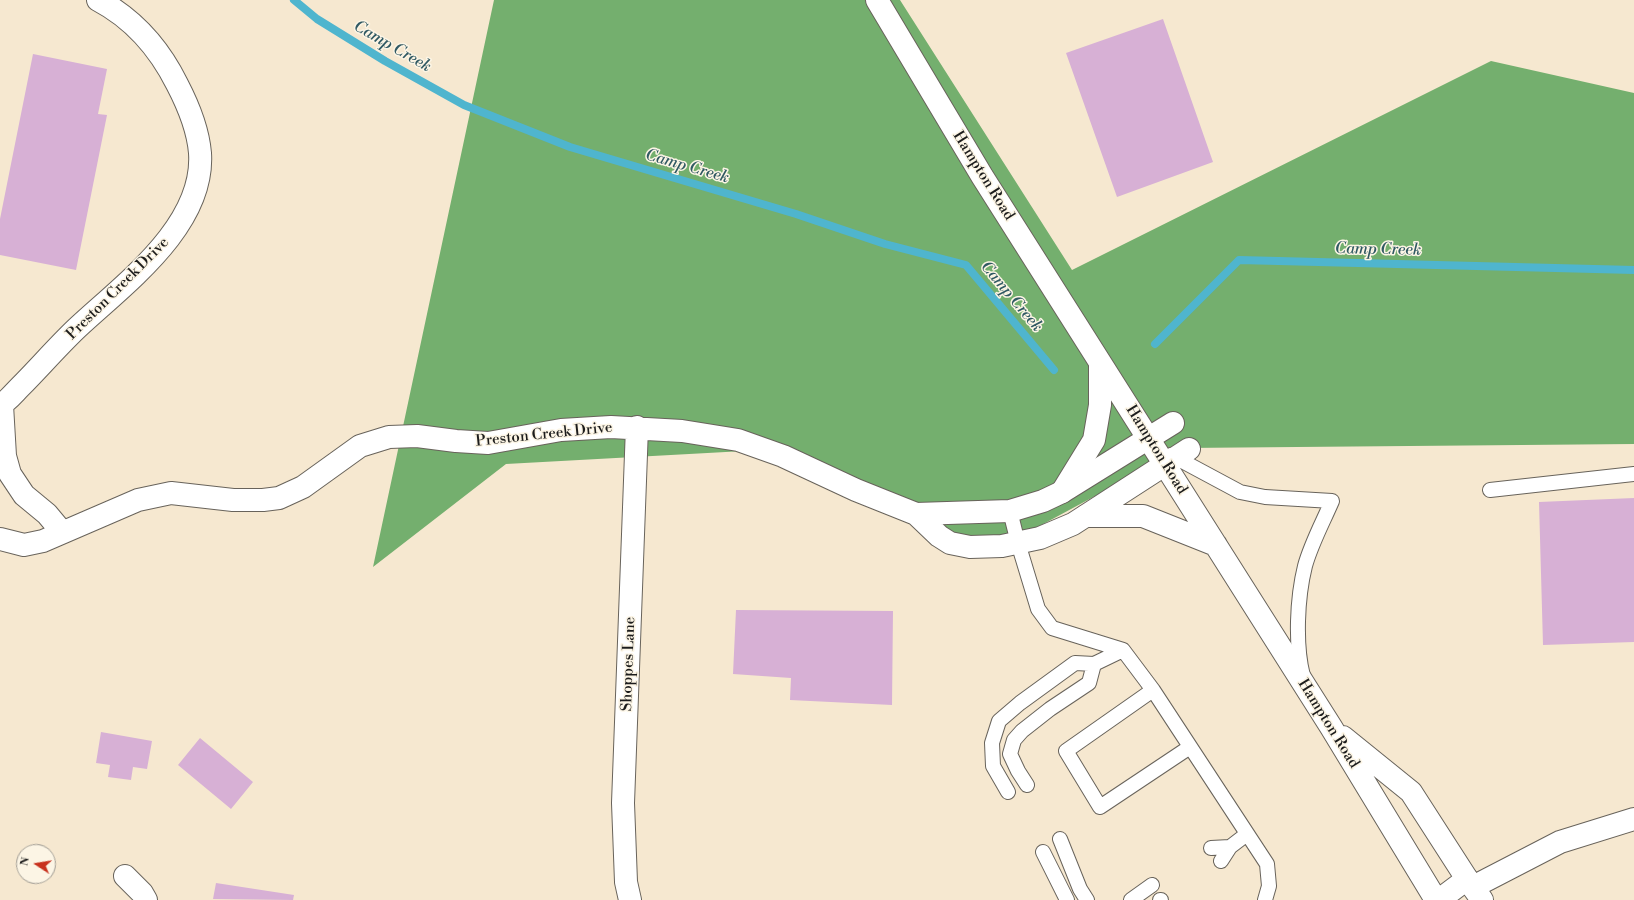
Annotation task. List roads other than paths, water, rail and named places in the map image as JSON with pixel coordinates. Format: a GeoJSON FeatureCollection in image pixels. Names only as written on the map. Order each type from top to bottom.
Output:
{"type":"FeatureCollection","features":[{"type":"Feature","properties":{"kind":"street","name":"Preston Creek Drive"},"geometry":{"type":"LineString","coordinates":[[62,532],[47,514],[24,495],[10,474],[5,456],[1,405],[76,329],[122,287],[170,239],[180,223],[195,190],[200,154],[197,135],[190,112],[168,66],[141,31],[124,16],[98,0]]}},
{"type":"Feature","properties":{"kind":"street","name":"Hampton Road"},"geometry":{"type":"LineString","coordinates":[[877,0],[982,176],[1149,438],[1177,457],[1216,545],[1438,900]]}},
{"type":"Feature","properties":{"kind":"street"},"geometry":{"type":"LineString","coordinates":[[1062,492],[1094,440],[1100,405],[1100,363]]}},
{"type":"Feature","properties":{"kind":"street","name":"Preston Creek Drive"},"geometry":{"type":"LineString","coordinates":[[916,514],[1010,511],[1043,501],[1062,492],[1173,423]]}},
{"type":"Feature","properties":{"kind":"street","name":"Preston Creek Drive"},"geometry":{"type":"LineString","coordinates":[[0,539],[24,545],[43,541],[138,500],[171,493],[232,500],[263,500],[279,498],[303,487],[360,446],[389,437],[417,436],[488,443],[561,430],[592,427],[682,431],[738,440],[783,456],[856,490],[916,514],[938,536],[950,543],[960,546],[983,547],[1018,543],[1040,538],[1058,531],[1086,516],[1177,457]]}},
{"type":"Feature","properties":{"kind":"street","name":"Shoppes Lane"},"geometry":{"type":"LineString","coordinates":[[630,900],[626,882],[623,803],[637,428]]}},
{"type":"Feature","properties":{"kind":"street"},"geometry":{"type":"LineString","coordinates":[[1086,516],[1144,516],[1216,545]]}},
{"type":"Feature","properties":{"kind":"street"},"geometry":{"type":"LineString","coordinates":[[1331,727],[1411,792],[1474,889]]}},
{"type":"Feature","properties":{"kind":"street"},"geometry":{"type":"LineString","coordinates":[[1438,900],[1474,889],[1560,842],[1634,819]]}},
{"type":"Feature","properties":{"kind":"street"},"geometry":{"type":"LineString","coordinates":[[126,876],[142,893],[146,900]]}},
{"type":"Feature","properties":{"kind":"lane"},"geometry":{"type":"LineString","coordinates":[[1177,457],[1240,492],[1265,497],[1332,502],[1316,535],[1305,565],[1300,591],[1298,647],[1306,688]]}},
{"type":"Feature","properties":{"kind":"lane"},"geometry":{"type":"LineString","coordinates":[[1490,490],[1634,474]]}},
{"type":"Feature","properties":{"kind":"lane"},"geometry":{"type":"LineString","coordinates":[[1010,511],[1038,609],[1052,628],[1124,650],[1153,690],[1267,864],[1270,886],[1265,900]]}},
{"type":"Feature","properties":{"kind":"lane"},"geometry":{"type":"LineString","coordinates":[[1008,792],[993,766],[992,743],[999,721],[1020,703],[1075,664],[1094,664],[1124,650]]}},
{"type":"Feature","properties":{"kind":"lane"},"geometry":{"type":"LineString","coordinates":[[1027,785],[1010,754],[1014,740],[1022,731],[1050,709],[1089,682],[1094,664]]}},
{"type":"Feature","properties":{"kind":"lane"},"geometry":{"type":"LineString","coordinates":[[1153,690],[1066,751],[1100,808],[1190,747]]}},
{"type":"Feature","properties":{"kind":"lane"},"geometry":{"type":"LineString","coordinates":[[1221,861],[1230,847],[1248,834]]}},
{"type":"Feature","properties":{"kind":"lane"},"geometry":{"type":"LineString","coordinates":[[1060,839],[1080,889],[1087,900]]}},
{"type":"Feature","properties":{"kind":"lane"},"geometry":{"type":"LineString","coordinates":[[1211,848],[1230,847]]}},
{"type":"Feature","properties":{"kind":"lane"},"geometry":{"type":"LineString","coordinates":[[1043,852],[1067,900]]}},
{"type":"Feature","properties":{"kind":"lane"},"geometry":{"type":"LineString","coordinates":[[1131,900],[1152,885]]}},
{"type":"Feature","properties":{"kind":"waterway","name":"Camp Creek"},"geometry":{"type":"LineString","coordinates":[[294,0],[317,19],[385,61],[464,105],[570,147],[796,214],[885,244],[966,265],[1054,370]]}},
{"type":"Feature","properties":{"kind":"waterway","name":"Camp Creek"},"geometry":{"type":"LineString","coordinates":[[1155,344],[1239,260],[1634,270]]}}]}
